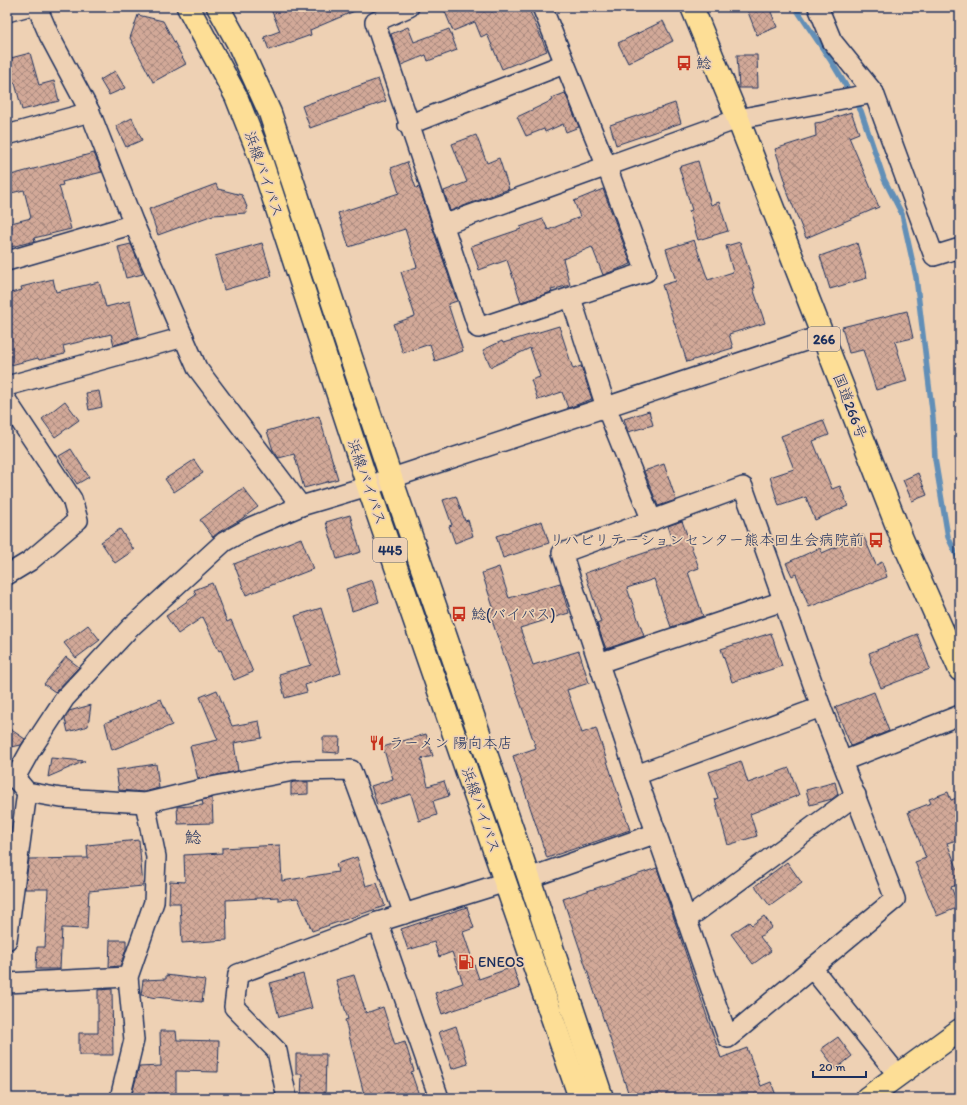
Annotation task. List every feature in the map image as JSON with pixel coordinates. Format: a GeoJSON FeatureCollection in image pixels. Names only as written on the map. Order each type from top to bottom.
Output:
{"type":"FeatureCollection","features":[{"type":"Feature","properties":{"kind":"highway","name":"浜線バイパス"},"geometry":{"type":"LineString","coordinates":[[188,7],[236,96],[260,157],[368,486],[580,1098]]}},
{"type":"Feature","properties":{"kind":"highway","name":"浜線バイパス"},"geometry":{"type":"LineString","coordinates":[[218,7],[238,43],[270,113],[391,478],[529,878],[602,1098]]}},
{"type":"Feature","properties":{"kind":"highway","name":"国道266号"},"geometry":{"type":"LineString","coordinates":[[692,7],[738,119],[902,539],[960,670]]}},
{"type":"Feature","properties":{"kind":"highway"},"geometry":{"type":"LineString","coordinates":[[867,1098],[960,1030]]}},
{"type":"Feature","properties":{"kind":"street"},"geometry":{"type":"LineString","coordinates":[[7,12],[25,7]]}},
{"type":"Feature","properties":{"kind":"street"},"geometry":{"type":"LineString","coordinates":[[37,7],[49,35],[90,112],[134,224],[197,368],[301,506]]}},
{"type":"Feature","properties":{"kind":"street"},"geometry":{"type":"LineString","coordinates":[[409,7],[375,22],[408,125],[478,328],[646,272],[607,167],[542,7]]}},
{"type":"Feature","properties":{"kind":"street"},"geometry":{"type":"LineString","coordinates":[[818,7],[832,41],[874,93],[934,256],[960,248]]}},
{"type":"Feature","properties":{"kind":"street"},"geometry":{"type":"LineString","coordinates":[[408,125],[564,64]]}},
{"type":"Feature","properties":{"kind":"street"},"geometry":{"type":"LineString","coordinates":[[443,225],[738,119],[874,93]]}},
{"type":"Feature","properties":{"kind":"street"},"geometry":{"type":"LineString","coordinates":[[7,135],[90,112]]}},
{"type":"Feature","properties":{"kind":"street"},"geometry":{"type":"LineString","coordinates":[[7,261],[134,224]]}},
{"type":"Feature","properties":{"kind":"street"},"geometry":{"type":"LineString","coordinates":[[571,298],[606,407],[652,521]]}},
{"type":"Feature","properties":{"kind":"street"},"geometry":{"type":"LineString","coordinates":[[404,914],[351,770],[293,771],[211,786],[146,803],[61,798],[27,792],[11,778],[65,698],[131,627],[224,542],[251,527],[301,506],[368,486],[822,335]]}},
{"type":"Feature","properties":{"kind":"street"},"geometry":{"type":"LineString","coordinates":[[7,386],[184,337]]}},
{"type":"Feature","properties":{"kind":"street"},"geometry":{"type":"LineString","coordinates":[[7,401],[72,498],[78,520],[30,561],[7,575]]}},
{"type":"Feature","properties":{"kind":"street"},"geometry":{"type":"LineString","coordinates":[[743,487],[821,707],[895,899],[728,1038],[636,775],[562,553],[652,521],[743,487]]}},
{"type":"Feature","properties":{"kind":"street"},"geometry":{"type":"LineString","coordinates":[[599,663],[783,601]]}},
{"type":"Feature","properties":{"kind":"street"},"geometry":{"type":"LineString","coordinates":[[636,775],[821,707]]}},
{"type":"Feature","properties":{"kind":"street"},"geometry":{"type":"LineString","coordinates":[[843,761],[960,715]]}},
{"type":"Feature","properties":{"kind":"street"},"geometry":{"type":"LineString","coordinates":[[7,940],[27,792]]}},
{"type":"Feature","properties":{"kind":"street"},"geometry":{"type":"LineString","coordinates":[[687,919],[856,795]]}},
{"type":"Feature","properties":{"kind":"street"},"geometry":{"type":"LineString","coordinates":[[120,1098],[134,1040],[128,977],[154,902],[156,857],[146,803]]}},
{"type":"Feature","properties":{"kind":"street"},"geometry":{"type":"LineString","coordinates":[[529,878],[657,833]]}},
{"type":"Feature","properties":{"kind":"street"},"geometry":{"type":"LineString","coordinates":[[287,1098],[277,1051],[234,1007],[238,974],[378,922],[506,882]]}},
{"type":"Feature","properties":{"kind":"street"},"geometry":{"type":"LineString","coordinates":[[378,922],[438,1098]]}},
{"type":"Feature","properties":{"kind":"street"},"geometry":{"type":"LineString","coordinates":[[812,968],[898,1075]]}},
{"type":"Feature","properties":{"kind":"street"},"geometry":{"type":"LineString","coordinates":[[7,983],[128,977]]}},
{"type":"Feature","properties":{"kind":"building"},"geometry":{"type":"Polygon","coordinates":[[[270,7],[364,7],[310,30],[311,35],[269,50],[264,37],[280,31],[270,7]]]}},
{"type":"Feature","properties":{"kind":"building"},"geometry":{"type":"Polygon","coordinates":[[[443,7],[528,7],[547,51],[502,69],[487,34],[481,37],[475,22],[453,31],[443,7]]]}},
{"type":"Feature","properties":{"kind":"building"},"geometry":{"type":"Polygon","coordinates":[[[746,7],[769,7],[777,27],[757,35],[746,7]]]}},
{"type":"Feature","properties":{"kind":"building"},"geometry":{"type":"Polygon","coordinates":[[[138,15],[163,21],[186,64],[153,82],[130,38],[138,15]]]}},
{"type":"Feature","properties":{"kind":"building"},"geometry":{"type":"Polygon","coordinates":[[[663,21],[673,41],[628,63],[618,43],[663,21]]]}},
{"type":"Feature","properties":{"kind":"building"},"geometry":{"type":"Polygon","coordinates":[[[408,27],[414,42],[449,29],[457,50],[428,61],[426,55],[401,65],[391,34],[408,27]]]}},
{"type":"Feature","properties":{"kind":"building"},"geometry":{"type":"Polygon","coordinates":[[[30,53],[39,85],[54,81],[59,101],[22,110],[15,83],[7,85],[7,59],[30,53]]]}},
{"type":"Feature","properties":{"kind":"building"},"geometry":{"type":"Polygon","coordinates":[[[737,55],[757,55],[758,88],[739,88],[737,55]]]}},
{"type":"Feature","properties":{"kind":"building"},"geometry":{"type":"Polygon","coordinates":[[[115,71],[125,88],[109,95],[100,80],[115,71]]]}},
{"type":"Feature","properties":{"kind":"building"},"geometry":{"type":"Polygon","coordinates":[[[378,79],[386,101],[310,128],[302,106],[378,79]]]}},
{"type":"Feature","properties":{"kind":"building"},"geometry":{"type":"Polygon","coordinates":[[[565,93],[579,127],[566,132],[563,124],[545,132],[544,129],[526,136],[517,117],[553,100],[552,98],[565,93]]]}},
{"type":"Feature","properties":{"kind":"building"},"geometry":{"type":"Polygon","coordinates":[[[675,103],[681,123],[616,145],[610,125],[675,103]]]}},
{"type":"Feature","properties":{"kind":"building"},"geometry":{"type":"Polygon","coordinates":[[[851,112],[859,133],[849,137],[879,207],[806,238],[784,184],[786,183],[775,149],[816,136],[815,123],[851,112]]]}},
{"type":"Feature","properties":{"kind":"building"},"geometry":{"type":"Polygon","coordinates":[[[132,118],[142,140],[126,147],[116,126],[132,118]]]}},
{"type":"Feature","properties":{"kind":"building"},"geometry":{"type":"Polygon","coordinates":[[[476,135],[487,163],[499,158],[509,189],[450,211],[444,191],[467,182],[452,144],[476,135]]]}},
{"type":"Feature","properties":{"kind":"building"},"geometry":{"type":"Polygon","coordinates":[[[94,153],[102,172],[62,182],[63,185],[59,186],[71,229],[34,238],[35,241],[7,248],[7,224],[31,218],[24,190],[7,194],[7,176],[94,153]]]}},
{"type":"Feature","properties":{"kind":"building"},"geometry":{"type":"Polygon","coordinates":[[[698,161],[711,205],[719,202],[728,231],[698,240],[689,211],[692,210],[679,167],[698,161]]]}},
{"type":"Feature","properties":{"kind":"building"},"geometry":{"type":"Polygon","coordinates":[[[407,162],[416,188],[419,187],[457,301],[448,304],[463,351],[435,361],[430,344],[403,353],[393,324],[415,316],[401,272],[417,267],[405,229],[349,247],[338,213],[399,193],[391,168],[407,162]]]}},
{"type":"Feature","properties":{"kind":"building"},"geometry":{"type":"Polygon","coordinates":[[[216,184],[218,189],[242,195],[247,207],[247,213],[213,215],[158,235],[149,209],[216,184]]]}},
{"type":"Feature","properties":{"kind":"building"},"geometry":{"type":"Polygon","coordinates":[[[603,189],[631,264],[603,275],[592,247],[563,259],[570,285],[551,290],[552,292],[521,302],[507,260],[479,270],[471,246],[521,229],[520,227],[543,219],[548,230],[580,217],[574,201],[603,189]]]}},
{"type":"Feature","properties":{"kind":"building"},"geometry":{"type":"Polygon","coordinates":[[[694,240],[708,280],[733,272],[726,246],[740,242],[765,323],[729,334],[733,348],[687,362],[662,285],[676,281],[666,249],[694,240]]]}},
{"type":"Feature","properties":{"kind":"building"},"geometry":{"type":"Polygon","coordinates":[[[262,243],[272,276],[224,290],[215,256],[262,243]]]}},
{"type":"Feature","properties":{"kind":"building"},"geometry":{"type":"Polygon","coordinates":[[[857,243],[867,278],[830,289],[820,256],[857,243]]]}},
{"type":"Feature","properties":{"kind":"building"},"geometry":{"type":"Polygon","coordinates":[[[131,244],[143,274],[126,278],[118,247],[131,244]]]}},
{"type":"Feature","properties":{"kind":"building"},"geometry":{"type":"Polygon","coordinates":[[[53,279],[56,292],[99,282],[106,307],[130,301],[139,338],[114,345],[111,334],[63,346],[65,354],[39,360],[38,358],[7,366],[7,294],[22,290],[21,287],[53,279]]]}},
{"type":"Feature","properties":{"kind":"building"},"geometry":{"type":"Polygon","coordinates":[[[907,311],[913,338],[895,342],[907,381],[876,390],[863,350],[849,353],[842,327],[907,311]]]}},
{"type":"Feature","properties":{"kind":"building"},"geometry":{"type":"Polygon","coordinates":[[[559,326],[573,369],[581,366],[592,399],[568,408],[562,392],[538,400],[531,380],[540,377],[530,348],[491,367],[483,350],[502,341],[503,343],[559,326]]]}},
{"type":"Feature","properties":{"kind":"building"},"geometry":{"type":"Polygon","coordinates":[[[99,391],[102,407],[89,410],[86,393],[99,391]]]}},
{"type":"Feature","properties":{"kind":"building"},"geometry":{"type":"Polygon","coordinates":[[[65,401],[79,420],[55,437],[42,419],[65,401]]]}},
{"type":"Feature","properties":{"kind":"building"},"geometry":{"type":"Polygon","coordinates":[[[649,411],[653,425],[628,432],[624,419],[649,411]]]}},
{"type":"Feature","properties":{"kind":"building"},"geometry":{"type":"Polygon","coordinates":[[[319,416],[338,479],[304,488],[294,454],[279,458],[273,450],[267,431],[319,416]]]}},
{"type":"Feature","properties":{"kind":"building"},"geometry":{"type":"Polygon","coordinates":[[[823,420],[829,435],[813,441],[832,489],[840,486],[848,506],[815,520],[806,497],[779,506],[770,477],[794,469],[781,436],[823,420]]]}},
{"type":"Feature","properties":{"kind":"building"},"geometry":{"type":"Polygon","coordinates":[[[71,449],[89,477],[77,484],[59,456],[71,449]]]}},
{"type":"Feature","properties":{"kind":"building"},"geometry":{"type":"Polygon","coordinates":[[[194,460],[203,473],[174,492],[165,479],[194,460]]]}},
{"type":"Feature","properties":{"kind":"building"},"geometry":{"type":"Polygon","coordinates":[[[664,464],[676,500],[658,506],[644,471],[664,464]]]}},
{"type":"Feature","properties":{"kind":"building"},"geometry":{"type":"Polygon","coordinates":[[[918,473],[927,495],[912,501],[903,480],[918,473]]]}},
{"type":"Feature","properties":{"kind":"building"},"geometry":{"type":"Polygon","coordinates":[[[243,488],[258,507],[213,537],[200,520],[243,488]]]}},
{"type":"Feature","properties":{"kind":"building"},"geometry":{"type":"Polygon","coordinates":[[[456,496],[465,521],[468,520],[473,536],[455,543],[449,526],[452,525],[443,500],[456,496]]]}},
{"type":"Feature","properties":{"kind":"building"},"geometry":{"type":"Polygon","coordinates":[[[350,515],[361,552],[337,559],[326,522],[350,515]]]}},
{"type":"Feature","properties":{"kind":"building"},"geometry":{"type":"Polygon","coordinates":[[[542,521],[549,543],[503,558],[496,536],[542,521]]]}},
{"type":"Feature","properties":{"kind":"building"},"geometry":{"type":"Polygon","coordinates":[[[682,521],[699,568],[688,572],[703,616],[671,627],[654,579],[627,588],[644,636],[606,649],[597,624],[601,622],[585,573],[674,543],[668,526],[682,521]]]}},
{"type":"Feature","properties":{"kind":"building"},"geometry":{"type":"Polygon","coordinates":[[[120,529],[134,550],[115,563],[101,542],[120,529]]]}},
{"type":"Feature","properties":{"kind":"building"},"geometry":{"type":"Polygon","coordinates":[[[863,535],[876,565],[882,562],[887,577],[809,607],[796,574],[792,576],[786,563],[820,548],[822,553],[863,535]]]}},
{"type":"Feature","properties":{"kind":"building"},"geometry":{"type":"Polygon","coordinates":[[[301,538],[313,569],[246,595],[234,564],[301,538]]]}},
{"type":"Feature","properties":{"kind":"building"},"geometry":{"type":"Polygon","coordinates":[[[499,567],[509,598],[560,583],[569,613],[520,628],[533,665],[579,651],[589,683],[567,690],[582,733],[596,728],[630,830],[547,858],[513,756],[536,748],[489,612],[494,610],[482,573],[499,567]]]}},
{"type":"Feature","properties":{"kind":"building"},"geometry":{"type":"Polygon","coordinates":[[[372,580],[379,602],[352,611],[346,589],[372,580]]]}},
{"type":"Feature","properties":{"kind":"building"},"geometry":{"type":"Polygon","coordinates":[[[212,583],[227,622],[231,620],[253,672],[234,680],[221,650],[219,651],[203,617],[178,634],[166,616],[196,595],[194,590],[212,583]]]}},
{"type":"Feature","properties":{"kind":"building"},"geometry":{"type":"Polygon","coordinates":[[[321,608],[341,673],[305,685],[307,692],[285,698],[279,674],[311,665],[295,616],[321,608]]]}},
{"type":"Feature","properties":{"kind":"building"},"geometry":{"type":"Polygon","coordinates":[[[88,625],[100,640],[76,658],[64,643],[88,625]]]}},
{"type":"Feature","properties":{"kind":"building"},"geometry":{"type":"Polygon","coordinates":[[[771,633],[782,666],[732,682],[721,649],[771,633]]]}},
{"type":"Feature","properties":{"kind":"building"},"geometry":{"type":"Polygon","coordinates":[[[917,634],[930,669],[881,688],[870,661],[869,653],[917,634]]]}},
{"type":"Feature","properties":{"kind":"building"},"geometry":{"type":"Polygon","coordinates":[[[66,657],[79,667],[55,692],[44,684],[66,657]]]}},
{"type":"Feature","properties":{"kind":"building"},"geometry":{"type":"Polygon","coordinates":[[[217,690],[232,726],[259,721],[262,738],[234,743],[238,771],[198,779],[190,746],[218,740],[200,697],[217,690]]]}},
{"type":"Feature","properties":{"kind":"building"},"geometry":{"type":"Polygon","coordinates":[[[874,692],[889,731],[851,746],[835,707],[874,692]]]}},
{"type":"Feature","properties":{"kind":"building"},"geometry":{"type":"Polygon","coordinates":[[[161,699],[172,725],[112,750],[105,723],[161,699]]]}},
{"type":"Feature","properties":{"kind":"building"},"geometry":{"type":"Polygon","coordinates":[[[91,705],[88,726],[68,732],[65,719],[69,711],[91,705]]]}},
{"type":"Feature","properties":{"kind":"building"},"geometry":{"type":"Polygon","coordinates":[[[7,727],[25,739],[21,745],[7,748],[7,727]]]}},
{"type":"Feature","properties":{"kind":"building"},"geometry":{"type":"Polygon","coordinates":[[[426,734],[433,756],[421,759],[428,786],[444,781],[449,796],[433,801],[437,815],[419,821],[411,794],[377,805],[371,786],[393,779],[383,747],[426,734]]]}},
{"type":"Feature","properties":{"kind":"building"},"geometry":{"type":"Polygon","coordinates":[[[323,737],[340,737],[339,753],[323,752],[323,737]]]}},
{"type":"Feature","properties":{"kind":"building"},"geometry":{"type":"Polygon","coordinates":[[[51,758],[85,761],[48,777],[51,758]]]}},
{"type":"Feature","properties":{"kind":"building"},"geometry":{"type":"Polygon","coordinates":[[[741,761],[748,783],[789,768],[799,795],[750,814],[757,836],[728,845],[715,799],[718,798],[709,772],[741,761]]]}},
{"type":"Feature","properties":{"kind":"building"},"geometry":{"type":"Polygon","coordinates":[[[156,764],[159,788],[144,792],[119,790],[116,770],[156,764]]]}},
{"type":"Feature","properties":{"kind":"building"},"geometry":{"type":"Polygon","coordinates":[[[308,782],[308,794],[291,795],[291,783],[308,782]]]}},
{"type":"Feature","properties":{"kind":"building"},"geometry":{"type":"Polygon","coordinates":[[[835,782],[838,794],[832,799],[810,805],[806,790],[835,782]]]}},
{"type":"Feature","properties":{"kind":"building"},"geometry":{"type":"Polygon","coordinates":[[[948,792],[951,800],[960,797],[960,839],[947,843],[960,875],[960,884],[951,887],[959,907],[937,916],[915,862],[926,858],[908,812],[931,803],[929,799],[948,792]]]}},
{"type":"Feature","properties":{"kind":"building"},"geometry":{"type":"Polygon","coordinates":[[[212,798],[213,823],[178,824],[177,807],[203,805],[202,800],[212,798]]]}},
{"type":"Feature","properties":{"kind":"building"},"geometry":{"type":"Polygon","coordinates":[[[139,840],[143,886],[89,891],[87,929],[62,928],[60,969],[36,969],[37,947],[45,947],[48,889],[25,889],[29,859],[88,858],[87,845],[139,840]]]}},
{"type":"Feature","properties":{"kind":"building"},"geometry":{"type":"Polygon","coordinates":[[[280,845],[282,881],[338,872],[336,864],[357,857],[366,886],[377,883],[385,906],[312,931],[298,898],[278,900],[278,897],[226,900],[227,940],[182,943],[180,903],[169,903],[170,881],[185,882],[184,855],[222,853],[222,848],[280,845]]]}},
{"type":"Feature","properties":{"kind":"building"},"geometry":{"type":"Polygon","coordinates":[[[787,862],[802,883],[770,906],[755,886],[787,862]]]}},
{"type":"Feature","properties":{"kind":"building"},"geometry":{"type":"Polygon","coordinates":[[[657,868],[721,1058],[747,1048],[761,1086],[771,1082],[777,1098],[630,1098],[563,899],[657,868]]]}},
{"type":"Feature","properties":{"kind":"building"},"geometry":{"type":"Polygon","coordinates":[[[467,907],[474,928],[463,932],[479,979],[513,967],[520,988],[442,1014],[435,993],[463,983],[452,952],[439,957],[434,942],[408,950],[401,929],[467,907]]]}},
{"type":"Feature","properties":{"kind":"building"},"geometry":{"type":"Polygon","coordinates":[[[764,916],[772,927],[760,937],[771,951],[753,964],[731,934],[749,922],[752,925],[764,916]]]}},
{"type":"Feature","properties":{"kind":"building"},"geometry":{"type":"Polygon","coordinates":[[[110,940],[126,940],[126,949],[120,966],[109,967],[110,940]]]}},
{"type":"Feature","properties":{"kind":"building"},"geometry":{"type":"Polygon","coordinates":[[[303,974],[312,1008],[279,1017],[270,983],[303,974]]]}},
{"type":"Feature","properties":{"kind":"building"},"geometry":{"type":"Polygon","coordinates":[[[166,975],[205,980],[202,1002],[156,998],[141,995],[143,980],[166,979],[166,975]]]}},
{"type":"Feature","properties":{"kind":"building"},"geometry":{"type":"Polygon","coordinates":[[[354,975],[366,1013],[383,1007],[395,1045],[405,1042],[414,1071],[411,1072],[420,1098],[365,1098],[345,1020],[348,1019],[336,980],[354,975]]]}},
{"type":"Feature","properties":{"kind":"building"},"geometry":{"type":"Polygon","coordinates":[[[112,989],[113,1055],[79,1055],[79,1033],[98,1033],[98,990],[112,989]]]}},
{"type":"Feature","properties":{"kind":"building"},"geometry":{"type":"Polygon","coordinates":[[[456,1026],[468,1064],[452,1069],[439,1032],[456,1026]]]}},
{"type":"Feature","properties":{"kind":"building"},"geometry":{"type":"Polygon","coordinates":[[[160,1031],[176,1031],[177,1040],[219,1041],[218,1072],[176,1071],[176,1098],[131,1098],[139,1067],[161,1066],[160,1031]]]}},
{"type":"Feature","properties":{"kind":"building"},"geometry":{"type":"Polygon","coordinates":[[[838,1037],[852,1056],[836,1069],[821,1049],[838,1037]]]}},
{"type":"Feature","properties":{"kind":"building"},"geometry":{"type":"Polygon","coordinates":[[[296,1054],[326,1054],[325,1098],[301,1098],[302,1074],[296,1074],[296,1054]]]}},
{"type":"Feature","properties":{"kind":"waterway"},"geometry":{"type":"LineString","coordinates":[[795,7],[831,61],[861,111],[884,179],[902,214],[916,277],[933,418],[935,459],[948,537],[960,562]]}},
{"type":"Feature","properties":{"kind":"place","name":"鯰"},"geometry":{"type":"Point","coordinates":[684,63]}},
{"type":"Feature","properties":{"kind":"place","name":"リハビリテーションセンター熊本回生会病院前"},"geometry":{"type":"Point","coordinates":[876,540]}},
{"type":"Feature","properties":{"kind":"place","name":"鯰(バイパス)"},"geometry":{"type":"Point","coordinates":[459,614]}},
{"type":"Feature","properties":{"kind":"place","name":"ラーメン 陽向本店"},"geometry":{"type":"Point","coordinates":[377,743]}},
{"type":"Feature","properties":{"kind":"place","name":"ENEOS"},"geometry":{"type":"Point","coordinates":[466,962]}},
{"type":"Feature","properties":{"kind":"district","name":"鯰"},"geometry":{"type":"Point","coordinates":[193,837]}}]}
